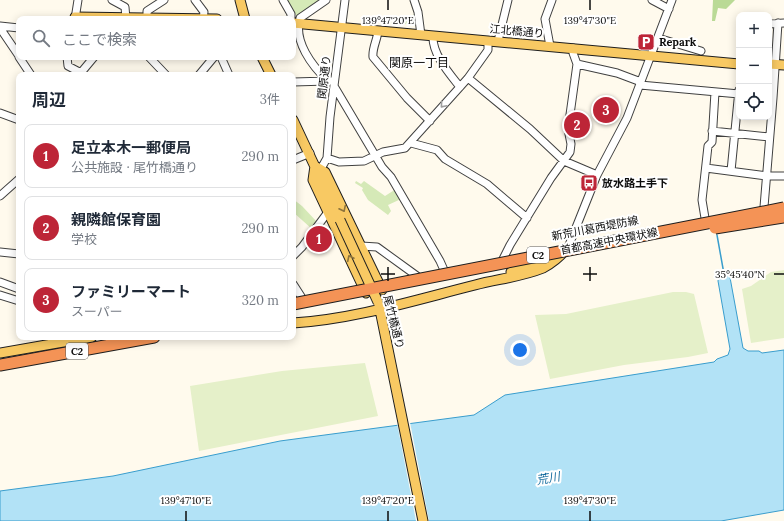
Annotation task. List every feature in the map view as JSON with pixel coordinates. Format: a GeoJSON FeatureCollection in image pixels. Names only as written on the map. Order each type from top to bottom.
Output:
{"type":"FeatureCollection","features":[{"type":"Feature","properties":{"kind":"highway","name":"首都高速中央環状線"},"geometry":{"type":"LineString","coordinates":[[296,300],[784,208]]}},
{"type":"Feature","properties":{"kind":"highway","name":"首都高速中央環状線"},"geometry":{"type":"LineString","coordinates":[[296,310],[707,229],[784,218]]}},
{"type":"Feature","properties":{"kind":"highway","name":"C2"},"geometry":{"type":"LineString","coordinates":[[0,358],[96,340]]}},
{"type":"Feature","properties":{"kind":"highway","name":"C2"},"geometry":{"type":"LineString","coordinates":[[0,365],[138,340]]}},
{"type":"Feature","properties":{"kind":"main road"},"geometry":{"type":"LineString","coordinates":[[240,0],[244,16]]}},
{"type":"Feature","properties":{"kind":"main road","name":"江北橋通り"},"geometry":{"type":"LineString","coordinates":[[296,22],[341,28],[736,64]]}},
{"type":"Feature","properties":{"kind":"main road"},"geometry":{"type":"LineString","coordinates":[[264,60],[270,72]]}},
{"type":"Feature","properties":{"kind":"main road","name":"尾竹橋通り"},"geometry":{"type":"LineString","coordinates":[[296,127],[318,170],[380,306],[423,521]]}},
{"type":"Feature","properties":{"kind":"main road"},"geometry":{"type":"LineString","coordinates":[[365,290],[313,180],[318,170],[325,172],[381,286]]}},
{"type":"Feature","properties":{"kind":"main road","name":"新荒川葛西堤防線"},"geometry":{"type":"LineString","coordinates":[[296,306],[444,270],[705,218],[784,204]]}},
{"type":"Feature","properties":{"kind":"main road","name":"新荒川葛西堤防線"},"geometry":{"type":"LineString","coordinates":[[381,286],[562,254],[707,226],[784,214]]}},
{"type":"Feature","properties":{"kind":"main road"},"geometry":{"type":"LineString","coordinates":[[296,322],[335,318],[380,306],[533,272],[549,264],[562,254],[569,245]]}},
{"type":"Feature","properties":{"kind":"main road","name":"新荒川葛西堤防線"},"geometry":{"type":"LineString","coordinates":[[296,300],[365,290]]}},
{"type":"Feature","properties":{"kind":"main road"},"geometry":{"type":"LineString","coordinates":[[0,353],[75,340]]}},
{"type":"Feature","properties":{"kind":"main road"},"geometry":{"type":"LineString","coordinates":[[0,361],[117,340]]}},
{"type":"Feature","properties":{"kind":"street"},"geometry":{"type":"LineString","coordinates":[[75,16],[78,0]]}},
{"type":"Feature","properties":{"kind":"street"},"geometry":{"type":"LineString","coordinates":[[112,0],[125,7],[126,16]]}},
{"type":"Feature","properties":{"kind":"street"},"geometry":{"type":"LineString","coordinates":[[195,0],[204,12],[204,16]]}},
{"type":"Feature","properties":{"kind":"street"},"geometry":{"type":"LineString","coordinates":[[283,0],[292,16]]}},
{"type":"Feature","properties":{"kind":"street"},"geometry":{"type":"LineString","coordinates":[[296,21],[326,0]]}},
{"type":"Feature","properties":{"kind":"street","name":"関原通り"},"geometry":{"type":"LineString","coordinates":[[327,158],[332,83],[345,0]]}},
{"type":"Feature","properties":{"kind":"street"},"geometry":{"type":"LineString","coordinates":[[414,0],[418,12],[421,35]]}},
{"type":"Feature","properties":{"kind":"street"},"geometry":{"type":"LineString","coordinates":[[318,170],[327,158],[339,162],[364,161],[389,150],[405,148],[411,143],[468,78],[488,50],[493,41],[508,0]]}},
{"type":"Feature","properties":{"kind":"street"},"geometry":{"type":"LineString","coordinates":[[550,46],[545,19],[552,0]]}},
{"type":"Feature","properties":{"kind":"street"},"geometry":{"type":"LineString","coordinates":[[652,0],[669,9]]}},
{"type":"Feature","properties":{"kind":"street"},"geometry":{"type":"LineString","coordinates":[[569,245],[597,175],[618,137],[672,0]]}},
{"type":"Feature","properties":{"kind":"street"},"geometry":{"type":"LineString","coordinates":[[147,16],[147,11],[161,1]]}},
{"type":"Feature","properties":{"kind":"street"},"geometry":{"type":"LineString","coordinates":[[772,91],[781,23]]}},
{"type":"Feature","properties":{"kind":"street"},"geometry":{"type":"LineString","coordinates":[[0,27],[16,28]]}},
{"type":"Feature","properties":{"kind":"street"},"geometry":{"type":"LineString","coordinates":[[0,27],[16,52]]}},
{"type":"Feature","properties":{"kind":"street"},"geometry":{"type":"LineString","coordinates":[[296,28],[311,63],[332,83],[382,167],[391,177],[444,270]]}},
{"type":"Feature","properties":{"kind":"street"},"geometry":{"type":"LineString","coordinates":[[378,31],[376,43],[372,50],[373,57],[407,98],[430,121]]}},
{"type":"Feature","properties":{"kind":"street"},"geometry":{"type":"LineString","coordinates":[[433,36],[433,45],[447,70],[460,87]]}},
{"type":"Feature","properties":{"kind":"street"},"geometry":{"type":"LineString","coordinates":[[658,38],[701,51]]}},
{"type":"Feature","properties":{"kind":"street"},"geometry":{"type":"LineString","coordinates":[[503,259],[551,178],[570,152],[571,144],[568,129],[577,64],[573,53],[573,48]]}},
{"type":"Feature","properties":{"kind":"street"},"geometry":{"type":"LineString","coordinates":[[21,60],[29,72]]}},
{"type":"Feature","properties":{"kind":"street"},"geometry":{"type":"LineString","coordinates":[[67,60],[68,66],[78,72]]}},
{"type":"Feature","properties":{"kind":"street"},"geometry":{"type":"LineString","coordinates":[[83,72],[92,60]]}},
{"type":"Feature","properties":{"kind":"street"},"geometry":{"type":"LineString","coordinates":[[152,60],[163,72]]}},
{"type":"Feature","properties":{"kind":"street"},"geometry":{"type":"LineString","coordinates":[[202,72],[212,60]]}},
{"type":"Feature","properties":{"kind":"street"},"geometry":{"type":"LineString","coordinates":[[222,60],[227,72]]}},
{"type":"Feature","properties":{"kind":"street"},"geometry":{"type":"LineString","coordinates":[[577,64],[617,73],[640,83],[715,92],[736,93]]}},
{"type":"Feature","properties":{"kind":"street"},"geometry":{"type":"LineString","coordinates":[[468,78],[530,129],[564,161],[597,175]]}},
{"type":"Feature","properties":{"kind":"street"},"geometry":{"type":"LineString","coordinates":[[296,82],[332,83]]}},
{"type":"Feature","properties":{"kind":"street"},"geometry":{"type":"LineString","coordinates":[[705,218],[702,200],[708,146],[712,142],[715,92]]}},
{"type":"Feature","properties":{"kind":"street"},"geometry":{"type":"LineString","coordinates":[[0,113],[16,119]]}},
{"type":"Feature","properties":{"kind":"street"},"geometry":{"type":"LineString","coordinates":[[731,171],[736,120]]}},
{"type":"Feature","properties":{"kind":"street"},"geometry":{"type":"LineString","coordinates":[[764,207],[770,120]]}},
{"type":"Feature","properties":{"kind":"street"},"geometry":{"type":"LineString","coordinates":[[712,131],[769,137]]}},
{"type":"Feature","properties":{"kind":"street"},"geometry":{"type":"LineString","coordinates":[[411,143],[437,150],[445,159],[487,184],[527,218]]}},
{"type":"Feature","properties":{"kind":"street"},"geometry":{"type":"LineString","coordinates":[[296,159],[310,153]]}},
{"type":"Feature","properties":{"kind":"street"},"geometry":{"type":"LineString","coordinates":[[706,168],[767,176],[784,176]]}},
{"type":"Feature","properties":{"kind":"street"},"geometry":{"type":"LineString","coordinates":[[0,196],[16,182]]}},
{"type":"Feature","properties":{"kind":"street"},"geometry":{"type":"LineString","coordinates":[[296,253],[328,212]]}},
{"type":"Feature","properties":{"kind":"street"},"geometry":{"type":"LineString","coordinates":[[361,246],[377,247],[417,276]]}},
{"type":"Feature","properties":{"kind":"street"},"geometry":{"type":"LineString","coordinates":[[0,252],[16,254]]}},
{"type":"Feature","properties":{"kind":"street"},"geometry":{"type":"LineString","coordinates":[[0,282],[16,288]]}},
{"type":"Feature","properties":{"kind":"street"},"geometry":{"type":"LineString","coordinates":[[0,295],[16,300]]}},
{"type":"Feature","properties":{"kind":"green space"},"geometry":{"type":"Polygon","coordinates":[[[287,0],[322,0],[297,17],[287,0]]]}},
{"type":"Feature","properties":{"kind":"green space"},"geometry":{"type":"Polygon","coordinates":[[[713,0],[735,0],[726,9],[718,8],[715,21],[712,21],[713,0]]]}},
{"type":"Feature","properties":{"kind":"green space"},"geometry":{"type":"Polygon","coordinates":[[[415,14],[417,25],[390,23],[415,14]]]}},
{"type":"Feature","properties":{"kind":"green space"},"geometry":{"type":"Polygon","coordinates":[[[356,181],[361,184],[364,181],[385,196],[396,189],[401,199],[388,205],[391,211],[388,215],[368,200],[362,190],[363,188],[355,183],[356,181]]]}},
{"type":"Feature","properties":{"kind":"green space"},"geometry":{"type":"Polygon","coordinates":[[[296,201],[317,222],[312,229],[296,215],[296,201]]]}},
{"type":"Feature","properties":{"kind":"green space"},"geometry":{"type":"Polygon","coordinates":[[[784,270],[784,338],[751,343],[742,289],[751,286],[771,272],[784,270]]]}},
{"type":"Feature","properties":{"kind":"green space"},"geometry":{"type":"Polygon","coordinates":[[[673,292],[686,292],[694,294],[708,353],[624,365],[550,379],[535,315],[566,314],[673,292]]]}},
{"type":"Feature","properties":{"kind":"green space"},"geometry":{"type":"Polygon","coordinates":[[[365,363],[378,416],[199,451],[190,386],[282,371],[365,363]]]}},
{"type":"Feature","properties":{"kind":"water","name":"荒川"},"geometry":{"type":"Polygon","coordinates":[[[729,272],[743,348],[748,351],[759,351],[762,353],[784,350],[784,510],[721,521],[0,521],[0,491],[113,476],[280,441],[474,415],[505,395],[714,362],[717,359],[728,355],[730,349],[718,281],[719,274],[729,272]]]}},
{"type":"Feature","properties":{"kind":"pier"},"geometry":{"type":"Polygon","coordinates":[[[410,422],[429,521],[416,521],[397,423],[410,422]]]}},
{"type":"Feature","properties":{"kind":"waterway"},"geometry":{"type":"LineString","coordinates":[[717,235],[724,274]]}},
{"type":"Feature","properties":{"kind":"place","name":"Repark"},"geometry":{"type":"Point","coordinates":[646,42]}},
{"type":"Feature","properties":{"kind":"place","name":"ファミリーマート"},"geometry":{"type":"Point","coordinates":[606,110]}},
{"type":"Feature","properties":{"kind":"place","name":"親隣館保育園"},"geometry":{"type":"Point","coordinates":[577,125]}},
{"type":"Feature","properties":{"kind":"place","name":"放水路土手下"},"geometry":{"type":"Point","coordinates":[589,183]}},
{"type":"Feature","properties":{"kind":"place","name":"足立本木一郵便局"},"geometry":{"type":"Point","coordinates":[319,239]}},
{"type":"Feature","properties":{"kind":"district","name":"関原一丁目"},"geometry":{"type":"Point","coordinates":[419,62]}}]}
